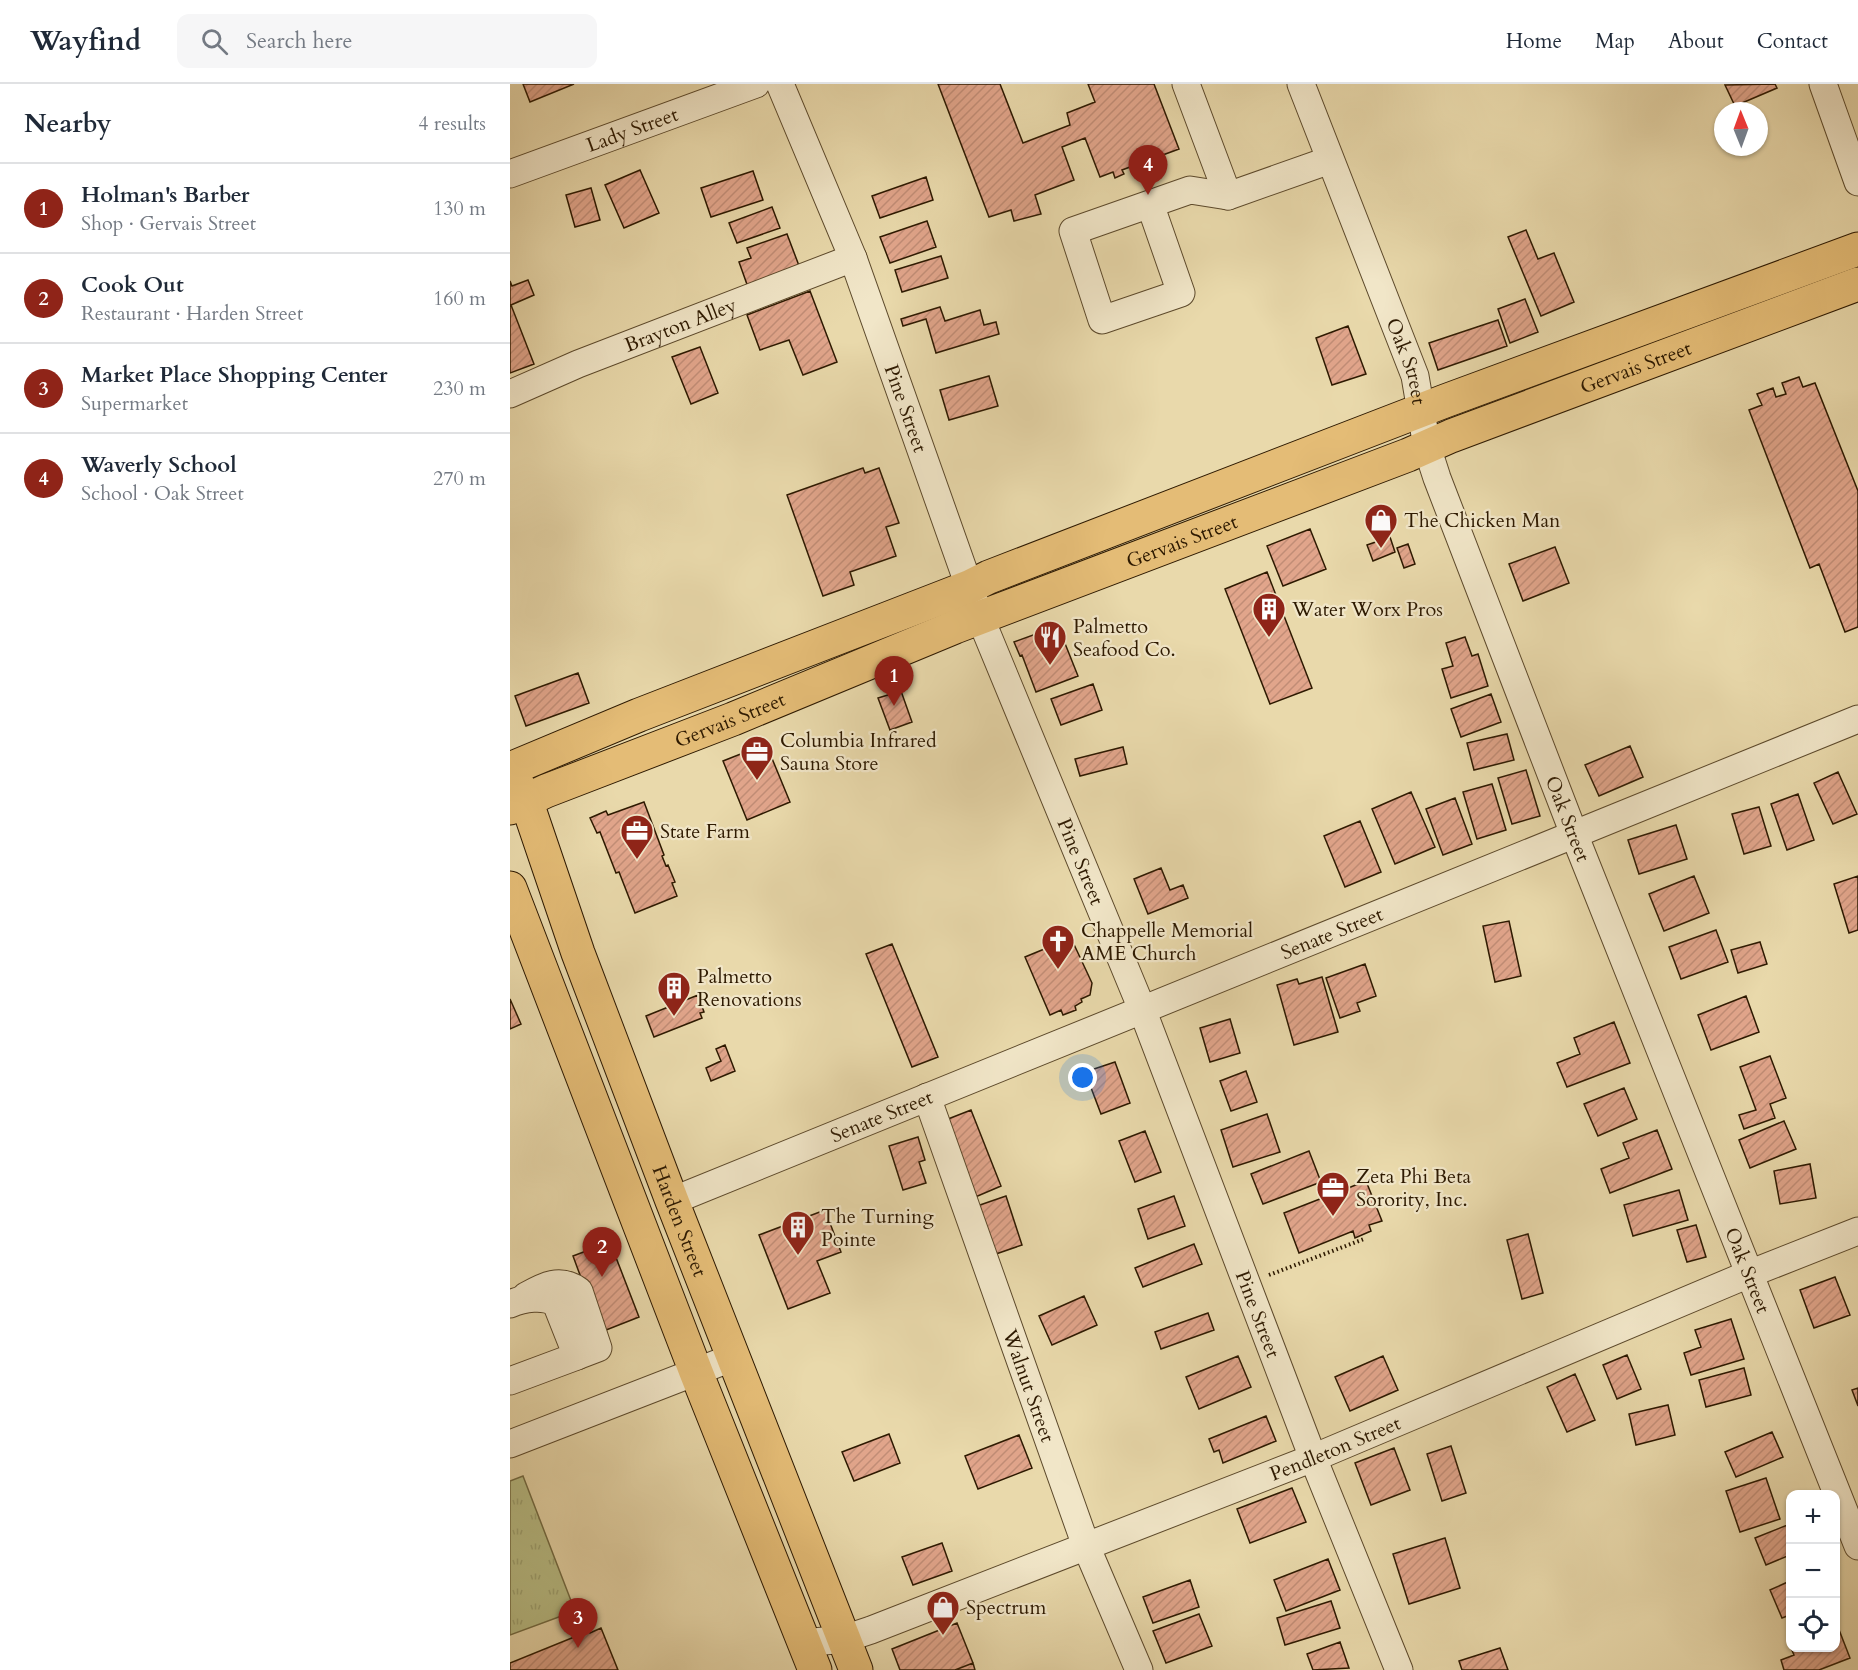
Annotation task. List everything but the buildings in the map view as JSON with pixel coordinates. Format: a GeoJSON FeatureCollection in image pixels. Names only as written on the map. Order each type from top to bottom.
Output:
{"type":"FeatureCollection","features":[{"type":"Feature","properties":{"kind":"main road","name":"Gervais Street"},"geometry":{"type":"LineString","coordinates":[[510,770],[639,716],[969,587],[989,577],[1420,411],[1858,249]]}},
{"type":"Feature","properties":{"kind":"main road","name":"Gervais Street"},"geometry":{"type":"LineString","coordinates":[[518,804],[733,719],[980,617],[1451,436],[1858,285]]}},
{"type":"Feature","properties":{"kind":"main road","name":"Harden Street"},"geometry":{"type":"LineString","coordinates":[[510,770],[518,804],[856,1670]]}},
{"type":"Feature","properties":{"kind":"main road","name":"Harden Street"},"geometry":{"type":"LineString","coordinates":[[510,888],[696,1371],[809,1656]]}},
{"type":"Feature","properties":{"kind":"street","name":"Lady Street"},"geometry":{"type":"LineString","coordinates":[[510,174],[756,84]]}},
{"type":"Feature","properties":{"kind":"street","name":"Pine Street"},"geometry":{"type":"LineString","coordinates":[[780,84],[853,258],[980,617],[1143,1009],[1313,1458],[1399,1670]]}},
{"type":"Feature","properties":{"kind":"street"},"geometry":{"type":"LineString","coordinates":[[1186,84],[1228,196]]}},
{"type":"Feature","properties":{"kind":"street","name":"Oak Street"},"geometry":{"type":"LineString","coordinates":[[1301,84],[1415,376],[1427,447],[1574,834],[1858,1546]]}},
{"type":"Feature","properties":{"kind":"street"},"geometry":{"type":"LineString","coordinates":[[1823,84],[1858,182]]}},
{"type":"Feature","properties":{"kind":"street"},"geometry":{"type":"LineString","coordinates":[[1150,204],[1181,294],[1102,320],[1072,231],[1190,190],[1228,196],[1330,160]]}},
{"type":"Feature","properties":{"kind":"street","name":"Brayton Alley"},"geometry":{"type":"LineString","coordinates":[[510,394],[579,364],[853,258]]}},
{"type":"Feature","properties":{"kind":"street","name":"Senate Street"},"geometry":{"type":"LineString","coordinates":[[672,1201],[1858,719]]}},
{"type":"Feature","properties":{"kind":"street","name":"Walnut Street"},"geometry":{"type":"LineString","coordinates":[[927,1097],[1086,1546],[1139,1670]]}},
{"type":"Feature","properties":{"kind":"street","name":"Pendleton Street"},"geometry":{"type":"LineString","coordinates":[[809,1656],[844,1639],[1313,1458],[1749,1274],[1858,1231]]}},
{"type":"Feature","properties":{"kind":"street"},"geometry":{"type":"LineString","coordinates":[[510,1381],[577,1356],[556,1303],[544,1298],[513,1302]]}},
{"type":"Feature","properties":{"kind":"street"},"geometry":{"type":"LineString","coordinates":[[510,1444],[734,1357]]}},
{"type":"Feature","properties":{"kind":"path"},"geometry":{"type":"LineString","coordinates":[[1268,1276],[1364,1239]]}},
{"type":"Feature","properties":{"kind":"green space"},"geometry":{"type":"Polygon","coordinates":[[[523,1476],[575,1611],[510,1635],[510,1481],[523,1476]]]}},
{"type":"Feature","properties":{"kind":"place","name":"Waverly School"},"geometry":{"type":"Point","coordinates":[1148,195]}},
{"type":"Feature","properties":{"kind":"place","name":"The Chicken Man"},"geometry":{"type":"Point","coordinates":[1381,549]}},
{"type":"Feature","properties":{"kind":"place","name":"Water Worx Pros"},"geometry":{"type":"Point","coordinates":[1269,638]}},
{"type":"Feature","properties":{"kind":"place","name":"Palmetto Seafood Co."},"geometry":{"type":"Point","coordinates":[1050,666]}},
{"type":"Feature","properties":{"kind":"place","name":"Holman's Barber"},"geometry":{"type":"Point","coordinates":[894,706]}},
{"type":"Feature","properties":{"kind":"place","name":"Columbia Infrared Sauna Store"},"geometry":{"type":"Point","coordinates":[757,781]}},
{"type":"Feature","properties":{"kind":"place","name":"State Farm"},"geometry":{"type":"Point","coordinates":[637,860]}},
{"type":"Feature","properties":{"kind":"place","name":"Chappelle Memorial AME Church"},"geometry":{"type":"Point","coordinates":[1058,970]}},
{"type":"Feature","properties":{"kind":"place","name":"Palmetto Renovations"},"geometry":{"type":"Point","coordinates":[674,1017]}},
{"type":"Feature","properties":{"kind":"place","name":"Zeta Phi Beta Sorority, Inc."},"geometry":{"type":"Point","coordinates":[1333,1217]}},
{"type":"Feature","properties":{"kind":"place","name":"The Turning Pointe"},"geometry":{"type":"Point","coordinates":[798,1256]}},
{"type":"Feature","properties":{"kind":"place","name":"Cook Out"},"geometry":{"type":"Point","coordinates":[602,1277]}},
{"type":"Feature","properties":{"kind":"place","name":"Spectrum"},"geometry":{"type":"Point","coordinates":[943,1636]}},
{"type":"Feature","properties":{"kind":"place","name":"Market Place Shopping Center"},"geometry":{"type":"Point","coordinates":[578,1648]}}]}
